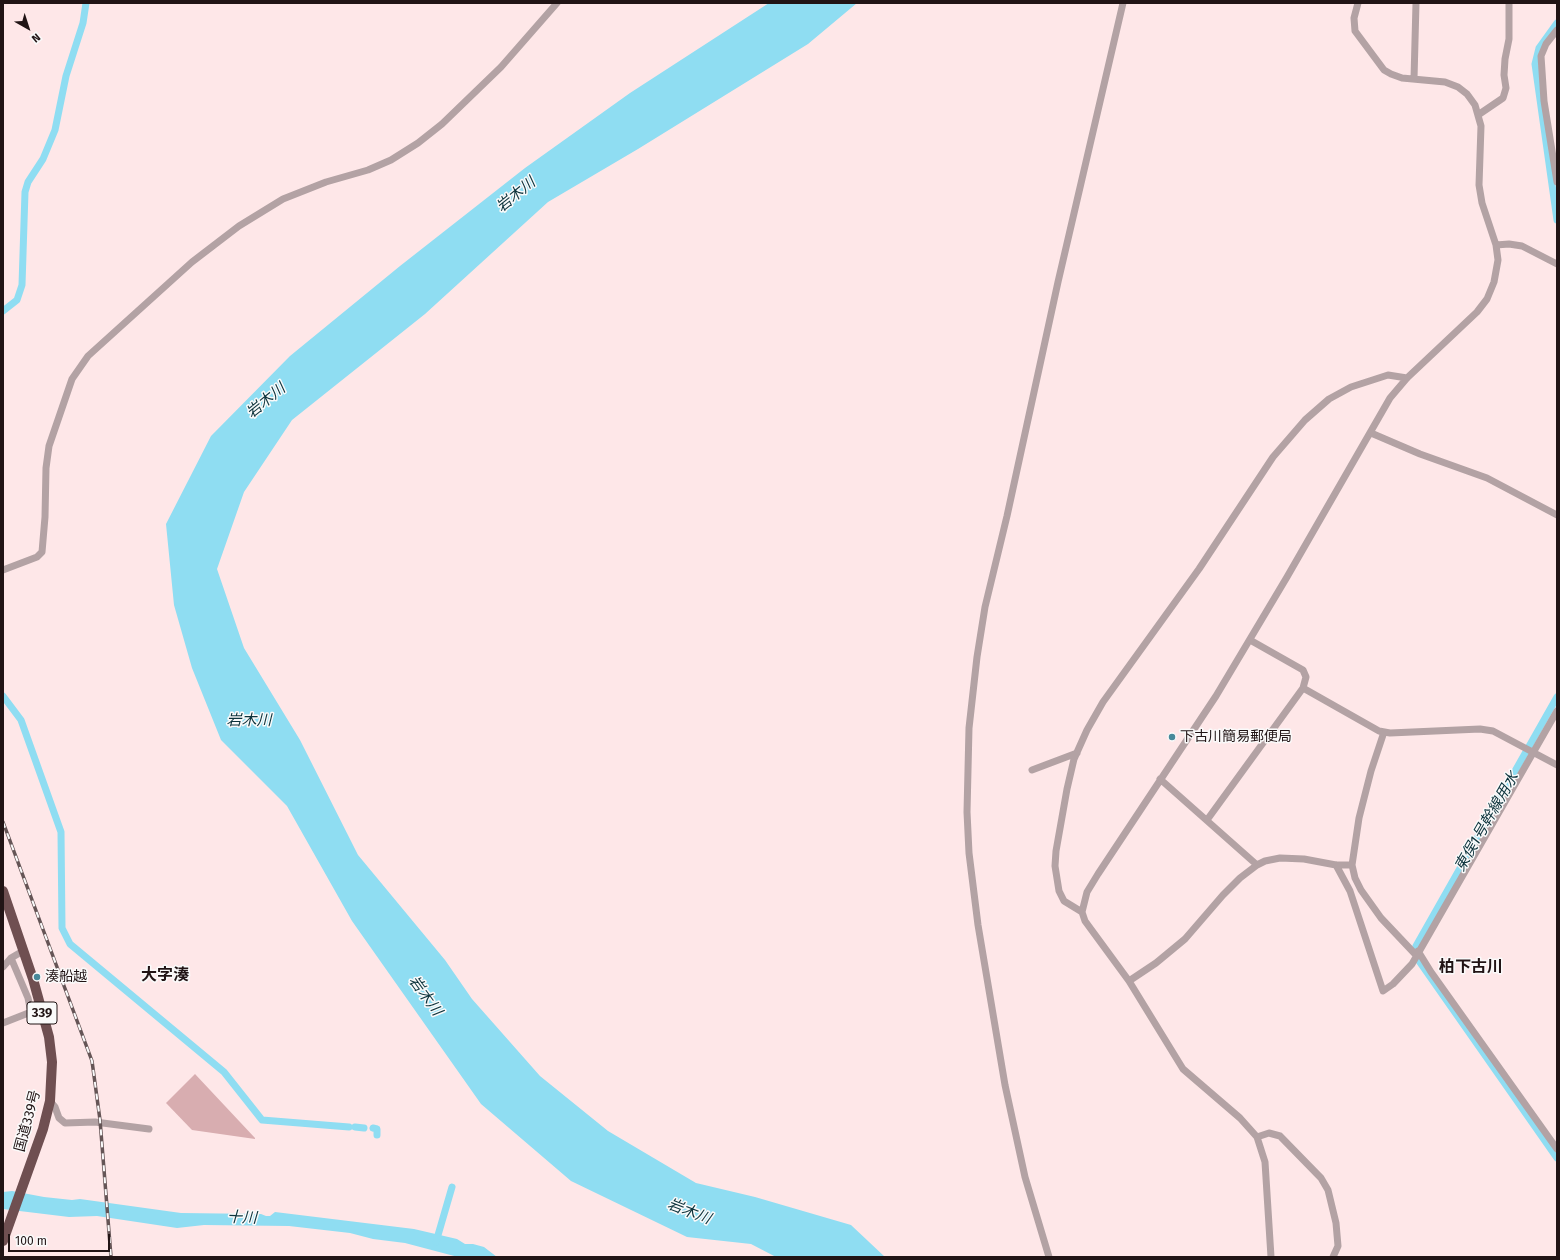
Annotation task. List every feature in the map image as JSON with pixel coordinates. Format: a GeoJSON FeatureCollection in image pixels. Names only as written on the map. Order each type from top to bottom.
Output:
{"type":"FeatureCollection","features":[{"type":"Feature","properties":{"kind":"highway","name":"国道339号"},"geometry":{"type":"LineString","coordinates":[[3,891],[49,1037],[52,1062],[50,1101],[39,1138],[3,1241]]}},
{"type":"Feature","properties":{"kind":"street"},"geometry":{"type":"LineString","coordinates":[[3,570],[37,557],[42,552],[45,517],[46,468],[49,446],[72,379],[88,356],[192,262],[239,226],[284,199],[326,182],[368,170],[391,160],[418,143],[442,124],[501,67],[557,3]]}},
{"type":"Feature","properties":{"kind":"street"},"geometry":{"type":"LineString","coordinates":[[1049,1257],[1025,1177],[1005,1085],[978,925],[969,853],[967,812],[969,728],[977,657],[985,607],[1011,500],[1058,282],[1123,3]]}},
{"type":"Feature","properties":{"kind":"street"},"geometry":{"type":"LineString","coordinates":[[1271,1257],[1265,1162],[1257,1137],[1240,1118],[1183,1069],[1130,981],[1085,921],[1082,912],[1087,892],[1216,696],[1371,433],[1390,398],[1407,378],[1460,330],[1477,312],[1487,299],[1494,282],[1498,260],[1496,245],[1482,203],[1480,185],[1481,126],[1475,104],[1458,86],[1445,82],[1414,79],[1391,74],[1384,70],[1355,31],[1354,18],[1358,3]]}},
{"type":"Feature","properties":{"kind":"street"},"geometry":{"type":"LineString","coordinates":[[1414,79],[1416,3]]}},
{"type":"Feature","properties":{"kind":"street"},"geometry":{"type":"LineString","coordinates":[[1478,115],[1503,98],[1506,88],[1504,75],[1505,59],[1510,39],[1509,3]]}},
{"type":"Feature","properties":{"kind":"street"},"geometry":{"type":"LineString","coordinates":[[1557,30],[1546,44],[1541,56],[1544,100],[1557,182]]}},
{"type":"Feature","properties":{"kind":"street"},"geometry":{"type":"LineString","coordinates":[[1496,245],[1509,244],[1522,246],[1557,264]]}},
{"type":"Feature","properties":{"kind":"street"},"geometry":{"type":"LineString","coordinates":[[1082,912],[1064,901],[1061,896],[1056,882],[1055,866],[1067,789],[1077,753],[1087,730],[1103,702],[1199,569],[1273,458],[1305,420],[1329,399],[1351,387],[1388,375],[1407,378]]}},
{"type":"Feature","properties":{"kind":"street"},"geometry":{"type":"LineString","coordinates":[[1371,433],[1420,454],[1487,478],[1557,515]]}},
{"type":"Feature","properties":{"kind":"street"},"geometry":{"type":"LineString","coordinates":[[1207,820],[1303,688],[1306,677],[1302,670],[1250,640]]}},
{"type":"Feature","properties":{"kind":"street"},"geometry":{"type":"LineString","coordinates":[[1303,688],[1384,732],[1480,729],[1493,731],[1557,765]]}},
{"type":"Feature","properties":{"kind":"street"},"geometry":{"type":"LineString","coordinates":[[1336,866],[1350,890],[1383,991],[1393,984],[1412,964],[1530,750],[1557,711]]}},
{"type":"Feature","properties":{"kind":"street"},"geometry":{"type":"LineString","coordinates":[[1384,732],[1371,771],[1360,818],[1352,865],[1355,878],[1365,896],[1381,918],[1417,953],[1557,1149]]}},
{"type":"Feature","properties":{"kind":"street"},"geometry":{"type":"LineString","coordinates":[[1032,770],[1077,753]]}},
{"type":"Feature","properties":{"kind":"street"},"geometry":{"type":"LineString","coordinates":[[1160,779],[1257,865]]}},
{"type":"Feature","properties":{"kind":"street"},"geometry":{"type":"LineString","coordinates":[[1130,981],[1185,939],[1223,895],[1240,878],[1257,865],[1265,861],[1280,858],[1304,860],[1336,866],[1352,865]]}},
{"type":"Feature","properties":{"kind":"street"},"geometry":{"type":"LineString","coordinates":[[3,967],[11,958],[23,951]]}},
{"type":"Feature","properties":{"kind":"street"},"geometry":{"type":"LineString","coordinates":[[11,958],[28,998],[31,1012]]}},
{"type":"Feature","properties":{"kind":"street"},"geometry":{"type":"LineString","coordinates":[[3,1023],[31,1012],[42,1013]]}},
{"type":"Feature","properties":{"kind":"street"},"geometry":{"type":"LineString","coordinates":[[50,1101],[55,1107],[59,1118],[65,1123],[95,1122],[149,1129]]}},
{"type":"Feature","properties":{"kind":"street"},"geometry":{"type":"LineString","coordinates":[[1257,1137],[1269,1133],[1280,1136],[1321,1178],[1328,1190],[1336,1223],[1338,1246],[1333,1257]]}},
{"type":"Feature","properties":{"kind":"shaded area"},"geometry":{"type":"Polygon","coordinates":[[[195,1074],[255,1139],[192,1130],[166,1103],[195,1074]]]}},
{"type":"Feature","properties":{"kind":"water","name":"岩木川"},"geometry":{"type":"Polygon","coordinates":[[[769,3],[857,3],[808,44],[638,149],[548,202],[425,314],[292,420],[244,492],[217,569],[244,648],[300,740],[358,855],[445,960],[472,999],[540,1076],[608,1131],[696,1183],[755,1197],[851,1225],[885,1257],[776,1257],[751,1244],[687,1237],[571,1181],[481,1104],[352,921],[287,806],[221,740],[192,668],[174,605],[166,524],[211,436],[290,356],[400,266],[525,168],[630,93],[769,3]]]}},
{"type":"Feature","properties":{"kind":"water","name":"十川"},"geometry":{"type":"Polygon","coordinates":[[[12,1191],[44,1197],[72,1200],[80,1199],[181,1213],[261,1214],[270,1216],[275,1212],[414,1229],[457,1239],[465,1244],[473,1244],[484,1247],[497,1257],[458,1257],[405,1243],[373,1239],[350,1233],[289,1226],[204,1225],[177,1228],[97,1216],[69,1217],[3,1209],[3,1192],[12,1191]]]}},
{"type":"Feature","properties":{"kind":"waterway"},"geometry":{"type":"LineString","coordinates":[[3,311],[17,300],[22,285],[25,192],[28,182],[43,159],[55,130],[66,76],[83,23],[86,3]]}},
{"type":"Feature","properties":{"kind":"waterway","name":"東俣1号幹線用水"},"geometry":{"type":"LineString","coordinates":[[1557,23],[1539,48],[1535,64],[1557,220]]}},
{"type":"Feature","properties":{"kind":"waterway"},"geometry":{"type":"LineString","coordinates":[[3,696],[21,720],[61,832],[62,928],[70,944],[224,1072],[262,1120],[349,1127]]}},
{"type":"Feature","properties":{"kind":"waterway","name":"東俣1号幹線用水"},"geometry":{"type":"LineString","coordinates":[[1416,946],[1557,697]]}},
{"type":"Feature","properties":{"kind":"waterway","name":"東俣1号幹線用水"},"geometry":{"type":"LineString","coordinates":[[1419,961],[1557,1158]]}},
{"type":"Feature","properties":{"kind":"waterway"},"geometry":{"type":"LineString","coordinates":[[355,1127],[364,1128]]}},
{"type":"Feature","properties":{"kind":"waterway"},"geometry":{"type":"LineString","coordinates":[[373,1128],[377,1129],[377,1135]]}},
{"type":"Feature","properties":{"kind":"waterway"},"geometry":{"type":"LineString","coordinates":[[436,1242],[452,1187]]}},
{"type":"Feature","properties":{"kind":"railway"},"geometry":{"type":"LineString","coordinates":[[3,822],[92,1061],[100,1120],[111,1257]]}},
{"type":"Feature","properties":{"kind":"place","name":"下古川簡易郵便局"},"geometry":{"type":"Point","coordinates":[1172,737]}},
{"type":"Feature","properties":{"kind":"place","name":"湊船越"},"geometry":{"type":"Point","coordinates":[37,977]}},
{"type":"Feature","properties":{"kind":"district","name":"柏下古川"},"geometry":{"type":"Point","coordinates":[1471,968]}},
{"type":"Feature","properties":{"kind":"district","name":"大字湊"},"geometry":{"type":"Point","coordinates":[165,976]}}]}
